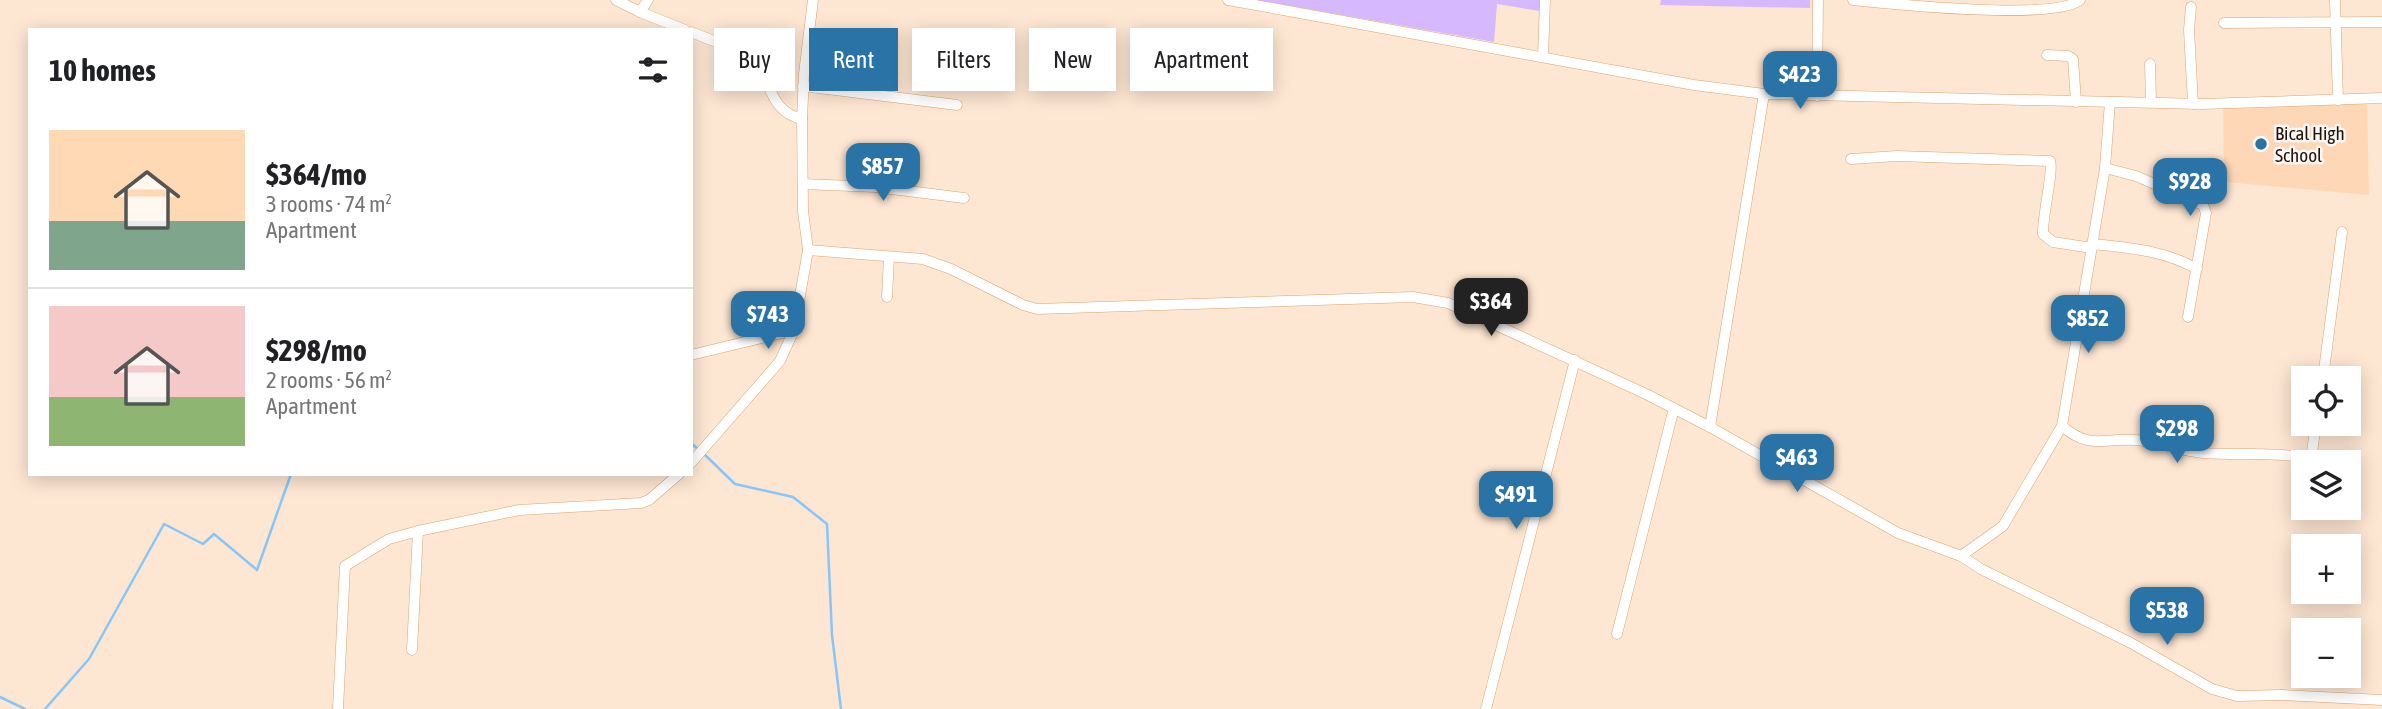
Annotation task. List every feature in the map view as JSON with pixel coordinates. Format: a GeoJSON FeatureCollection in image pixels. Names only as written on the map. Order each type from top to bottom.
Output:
{"type":"FeatureCollection","features":[{"type":"Feature","properties":{"kind":"street"},"geometry":{"type":"LineString","coordinates":[[616,0],[680,28]]}},
{"type":"Feature","properties":{"kind":"street"},"geometry":{"type":"LineString","coordinates":[[640,12],[648,0]]}},
{"type":"Feature","properties":{"kind":"street"},"geometry":{"type":"LineString","coordinates":[[693,461],[780,361],[794,330],[808,250],[804,229],[802,119],[813,0]]}},
{"type":"Feature","properties":{"kind":"street"},"geometry":{"type":"LineString","coordinates":[[1228,0],[1694,85],[1764,94],[2193,104],[2382,98]]}},
{"type":"Feature","properties":{"kind":"street"},"geometry":{"type":"LineString","coordinates":[[1543,57],[1545,0]]}},
{"type":"Feature","properties":{"kind":"street"},"geometry":{"type":"LineString","coordinates":[[1817,96],[1818,0]]}},
{"type":"Feature","properties":{"kind":"street"},"geometry":{"type":"LineString","coordinates":[[1853,0],[1942,8],[2026,9],[2061,8],[2080,0]]}},
{"type":"Feature","properties":{"kind":"street"},"geometry":{"type":"LineString","coordinates":[[2026,9],[2034,0]]}},
{"type":"Feature","properties":{"kind":"street"},"geometry":{"type":"LineString","coordinates":[[2335,0],[2338,100]]}},
{"type":"Feature","properties":{"kind":"street"},"geometry":{"type":"LineString","coordinates":[[2192,7],[2189,30],[2193,104]]}},
{"type":"Feature","properties":{"kind":"street"},"geometry":{"type":"LineString","coordinates":[[2224,23],[2382,22]]}},
{"type":"Feature","properties":{"kind":"street"},"geometry":{"type":"LineString","coordinates":[[693,33],[754,57],[775,101],[786,113],[802,119]]}},
{"type":"Feature","properties":{"kind":"street"},"geometry":{"type":"LineString","coordinates":[[2047,55],[2073,59],[2076,102]]}},
{"type":"Feature","properties":{"kind":"street"},"geometry":{"type":"LineString","coordinates":[[2150,64],[2151,102]]}},
{"type":"Feature","properties":{"kind":"street"},"geometry":{"type":"LineString","coordinates":[[803,86],[957,105]]}},
{"type":"Feature","properties":{"kind":"street"},"geometry":{"type":"LineString","coordinates":[[1710,427],[1764,94]]}},
{"type":"Feature","properties":{"kind":"street"},"geometry":{"type":"LineString","coordinates":[[1961,556],[2003,526],[2062,426],[2105,167],[2110,102]]}},
{"type":"Feature","properties":{"kind":"street"},"geometry":{"type":"LineString","coordinates":[[1852,159],[1897,156],[2050,161],[2052,166],[2048,179],[2043,234],[2053,242],[2156,251],[2197,269]]}},
{"type":"Feature","properties":{"kind":"street"},"geometry":{"type":"LineString","coordinates":[[2105,167],[2203,205],[2206,212],[2188,317]]}},
{"type":"Feature","properties":{"kind":"street"},"geometry":{"type":"LineString","coordinates":[[803,184],[876,187],[964,198]]}},
{"type":"Feature","properties":{"kind":"street"},"geometry":{"type":"LineString","coordinates":[[2325,366],[2342,232]]}},
{"type":"Feature","properties":{"kind":"street"},"geometry":{"type":"LineString","coordinates":[[808,250],[936,262],[1023,305],[1037,309],[1433,299],[1484,318],[1674,408],[1898,533],[1961,556],[1981,569],[2131,643],[2212,689],[2237,696],[2282,695],[2382,700]]}},
{"type":"Feature","properties":{"kind":"street"},"geometry":{"type":"LineString","coordinates":[[887,297],[889,257]]}},
{"type":"Feature","properties":{"kind":"street"},"geometry":{"type":"LineString","coordinates":[[693,355],[794,330]]}},
{"type":"Feature","properties":{"kind":"street"},"geometry":{"type":"LineString","coordinates":[[1486,709],[1575,360]]}},
{"type":"Feature","properties":{"kind":"street"},"geometry":{"type":"LineString","coordinates":[[1617,634],[1674,408]]}},
{"type":"Feature","properties":{"kind":"street"},"geometry":{"type":"LineString","coordinates":[[2062,426],[2082,440],[2094,443],[2133,440],[2205,453],[2286,453],[2311,459],[2314,436]]}},
{"type":"Feature","properties":{"kind":"street"},"geometry":{"type":"LineString","coordinates":[[338,709],[345,566],[389,539],[418,531],[519,510],[641,503],[649,500],[677,476]]}},
{"type":"Feature","properties":{"kind":"street"},"geometry":{"type":"LineString","coordinates":[[412,650],[418,531]]}},
{"type":"Feature","properties":{"kind":"shaded area"},"geometry":{"type":"Polygon","coordinates":[[[1257,0],[1540,0],[1540,11],[1497,4],[1494,42],[1257,0]]]}},
{"type":"Feature","properties":{"kind":"shaded area"},"geometry":{"type":"Polygon","coordinates":[[[1661,0],[1810,0],[1810,8],[1660,5],[1661,0]]]}},
{"type":"Feature","properties":{"kind":"shaded area"},"geometry":{"type":"Polygon","coordinates":[[[2367,103],[2369,195],[2224,182],[2223,105],[2367,103]]]}},
{"type":"Feature","properties":{"kind":"waterway"},"geometry":{"type":"LineString","coordinates":[[693,445],[699,450]]}},
{"type":"Feature","properties":{"kind":"waterway"},"geometry":{"type":"LineString","coordinates":[[704,454],[735,484],[793,497],[827,524],[832,635],[841,709]]}},
{"type":"Feature","properties":{"kind":"waterway"},"geometry":{"type":"LineString","coordinates":[[45,709],[89,659],[164,524],[203,544],[214,534],[257,570],[290,476]]}},
{"type":"Feature","properties":{"kind":"waterway"},"geometry":{"type":"LineString","coordinates":[[0,697],[25,709]]}},
{"type":"Feature","properties":{"kind":"place","name":"Bical High School"},"geometry":{"type":"Point","coordinates":[2261,144]}}]}
